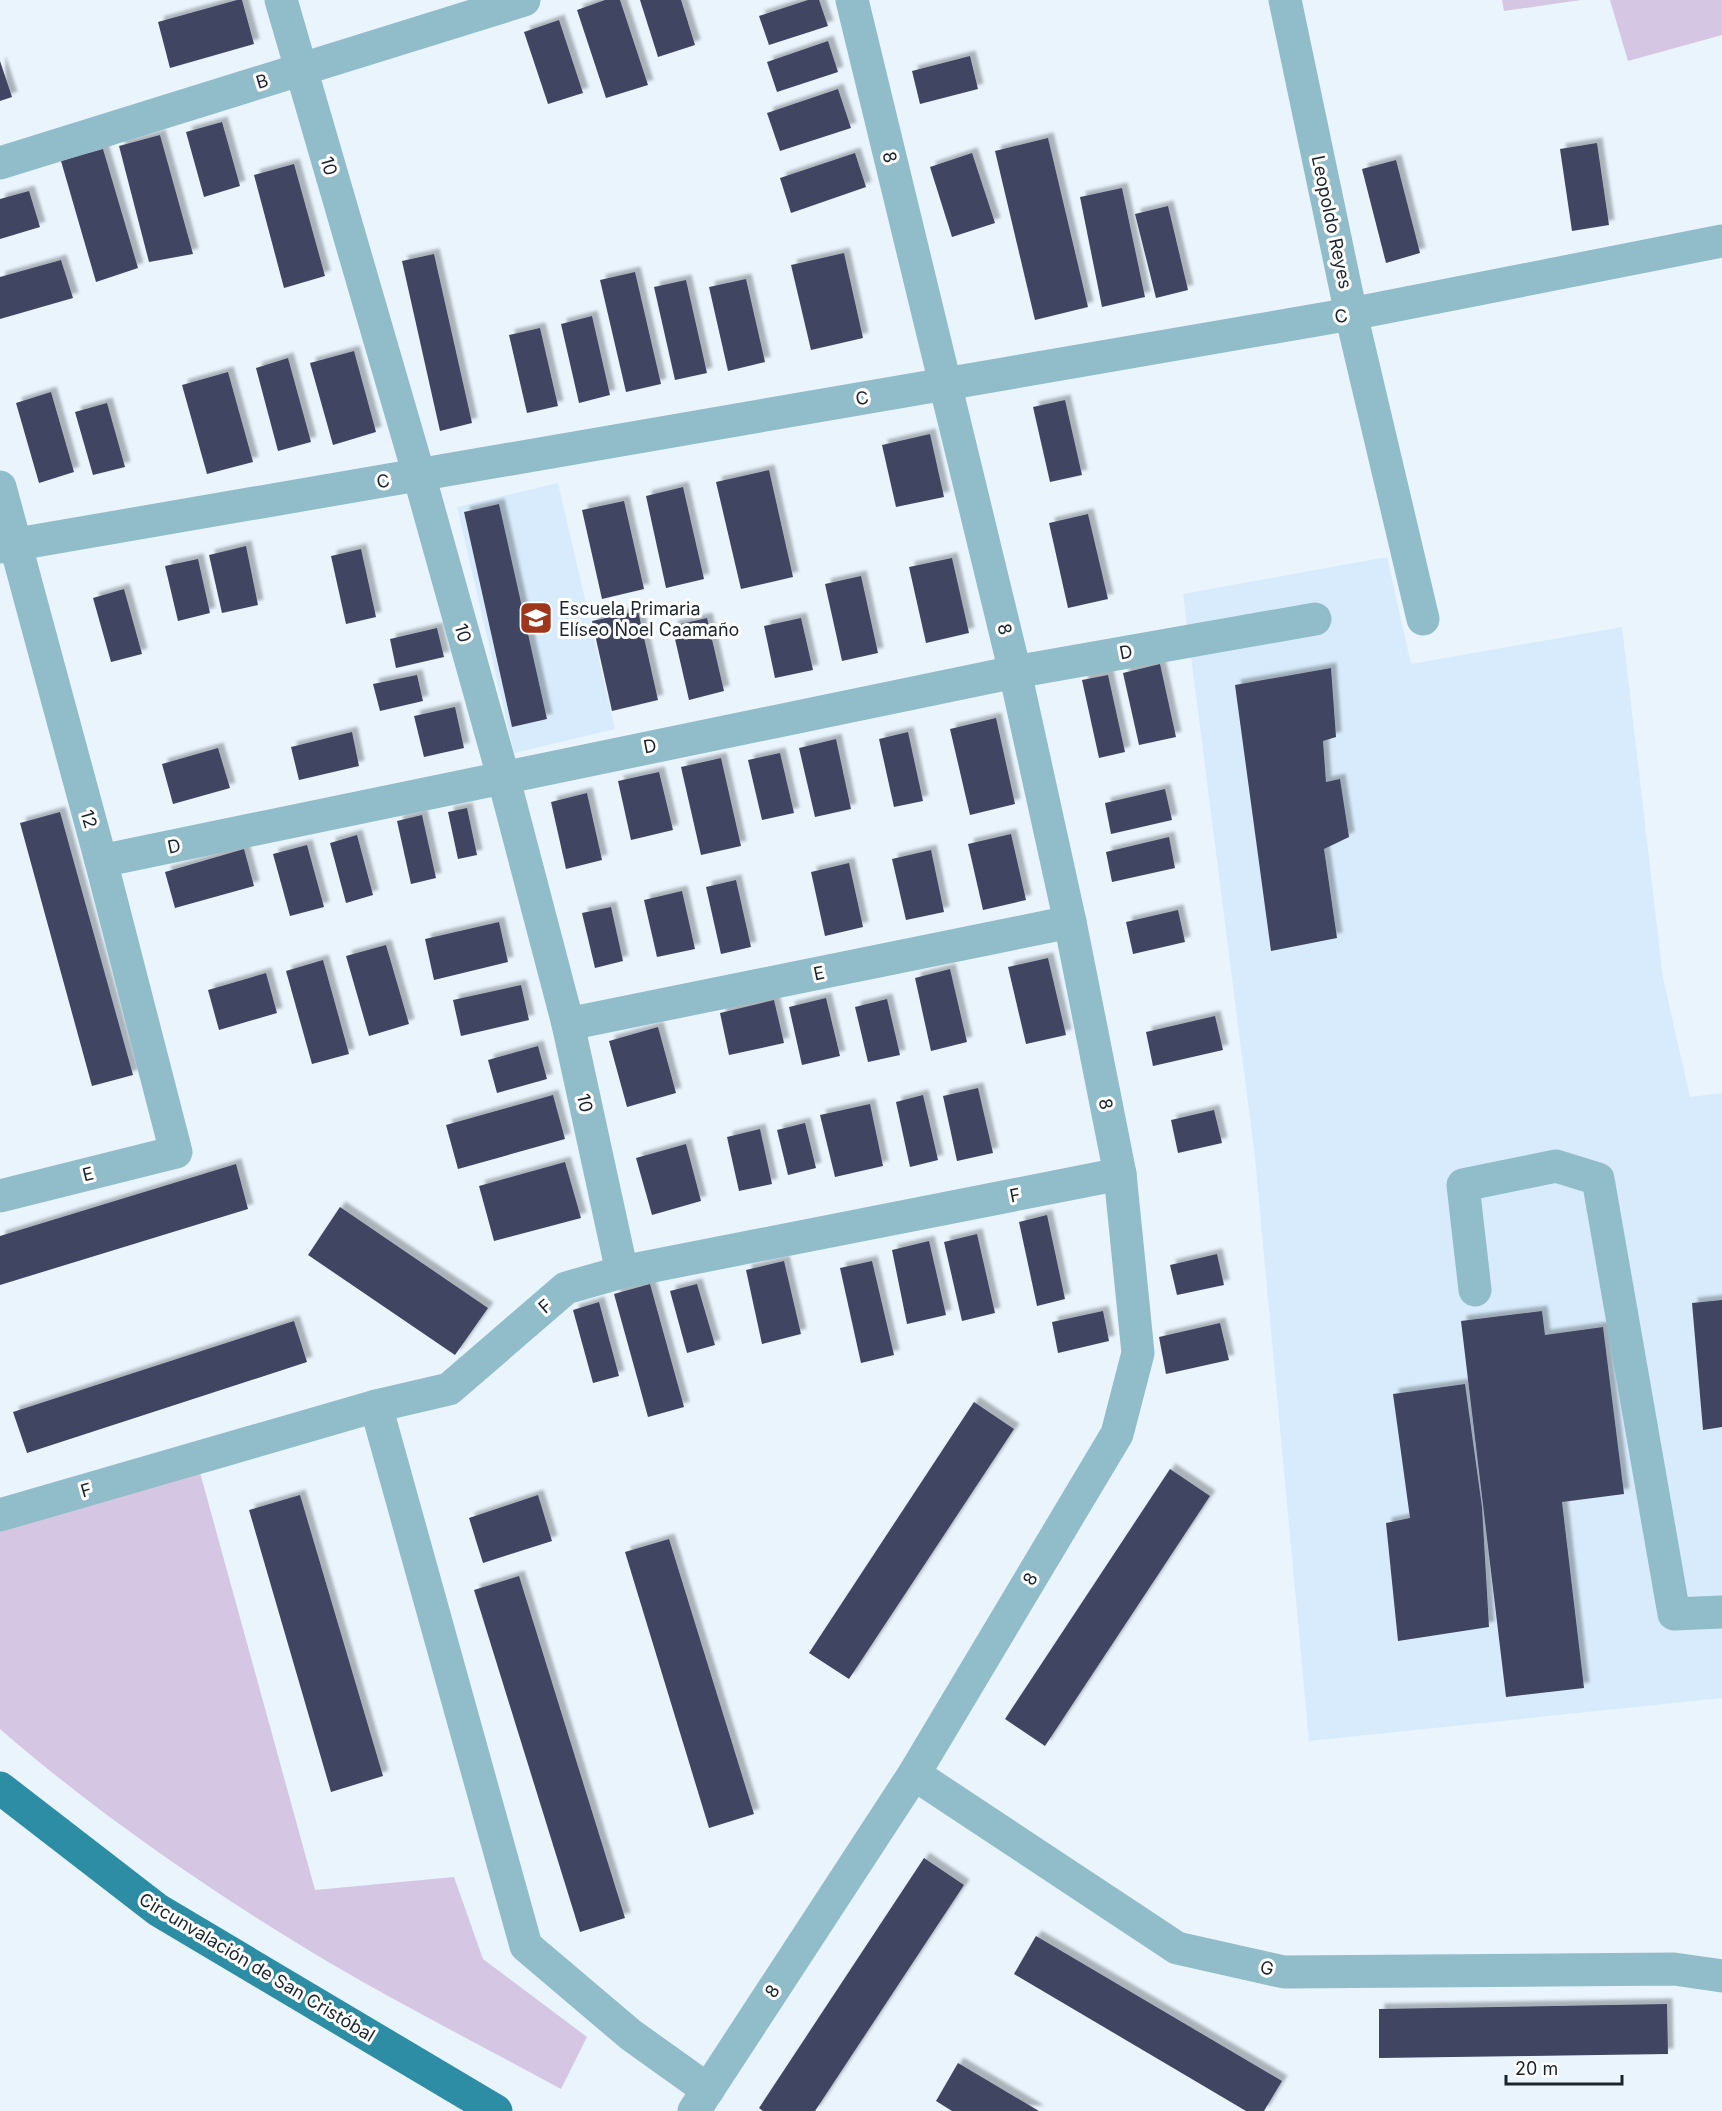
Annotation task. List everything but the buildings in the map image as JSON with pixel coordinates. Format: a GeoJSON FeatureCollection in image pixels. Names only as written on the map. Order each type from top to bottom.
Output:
{"type":"FeatureCollection","features":[{"type":"Feature","properties":{"kind":"main road","name":"Circunvalación de San Cristóbal"},"geometry":{"type":"LineString","coordinates":[[0,1788],[158,1910],[496,2111]]}},
{"type":"Feature","properties":{"kind":"street","name":"10"},"geometry":{"type":"LineString","coordinates":[[281,0],[419,475],[503,776],[568,1024],[622,1272]]}},
{"type":"Feature","properties":{"kind":"street","name":"B"},"geometry":{"type":"LineString","coordinates":[[0,163],[524,0]]}},
{"type":"Feature","properties":{"kind":"street","name":"8"},"geometry":{"type":"LineString","coordinates":[[701,2100],[914,1774],[1117,1434],[1138,1353],[1120,1174],[1070,922],[1015,672],[852,0]]}},
{"type":"Feature","properties":{"kind":"street","name":"Leopoldo Reyes"},"geometry":{"type":"LineString","coordinates":[[1285,0],[1351,314],[1423,619]]}},
{"type":"Feature","properties":{"kind":"street","name":"C"},"geometry":{"type":"LineString","coordinates":[[8,545],[1351,314],[1722,241]]}},
{"type":"Feature","properties":{"kind":"street","name":"12"},"geometry":{"type":"LineString","coordinates":[[0,487],[8,545],[101,861],[176,1152]]}},
{"type":"Feature","properties":{"kind":"street","name":"D"},"geometry":{"type":"LineString","coordinates":[[101,861],[503,776],[1015,672],[1315,618]]}},
{"type":"Feature","properties":{"kind":"street","name":"E"},"geometry":{"type":"LineString","coordinates":[[568,1024],[1070,922]]}},
{"type":"Feature","properties":{"kind":"street","name":"E"},"geometry":{"type":"LineString","coordinates":[[0,1196],[176,1152]]}},
{"type":"Feature","properties":{"kind":"street"},"geometry":{"type":"LineString","coordinates":[[1475,1290],[1463,1185],[1556,1166],[1598,1179],[1674,1614],[1722,1612]]}},
{"type":"Feature","properties":{"kind":"street","name":"F"},"geometry":{"type":"LineString","coordinates":[[0,1515],[376,1406],[449,1389],[566,1288],[622,1272],[1120,1174]]}},
{"type":"Feature","properties":{"kind":"street"},"geometry":{"type":"LineString","coordinates":[[376,1406],[526,1946],[631,2035],[701,2100]]}},
{"type":"Feature","properties":{"kind":"street","name":"G"},"geometry":{"type":"LineString","coordinates":[[914,1774],[1177,1948],[1284,1972],[1674,1969],[1722,1976]]}},
{"type":"Feature","properties":{"kind":"shaded area"},"geometry":{"type":"Polygon","coordinates":[[[1502,0],[1581,0],[1504,11],[1502,0]]]}},
{"type":"Feature","properties":{"kind":"shaded area"},"geometry":{"type":"Polygon","coordinates":[[[1610,0],[1722,0],[1722,35],[1628,61],[1610,0]]]}},
{"type":"Feature","properties":{"kind":"shaded area","name":"Escuela Primaria Elíseo Noel Caamaño"},"geometry":{"type":"Polygon","coordinates":[[[558,483],[615,729],[514,753],[457,507],[558,483]]]}},
{"type":"Feature","properties":{"kind":"shaded area"},"geometry":{"type":"Polygon","coordinates":[[[1387,557],[1411,664],[1622,627],[1663,978],[1690,1097],[1722,1093],[1722,1698],[1309,1741],[1255,1158],[1183,594],[1387,557]]]}},
{"type":"Feature","properties":{"kind":"shaded area"},"geometry":{"type":"Polygon","coordinates":[[[199,1469],[315,1890],[454,1877],[483,1959],[587,2037],[561,2089],[358,1979],[287,1937],[202,1882],[118,1823],[0,1729],[0,1526],[199,1469]]]}},
{"type":"Feature","properties":{"kind":"place","name":"Escuela Primaria Elíseo Noel Caamaño"},"geometry":{"type":"Point","coordinates":[536,618]}}]}
